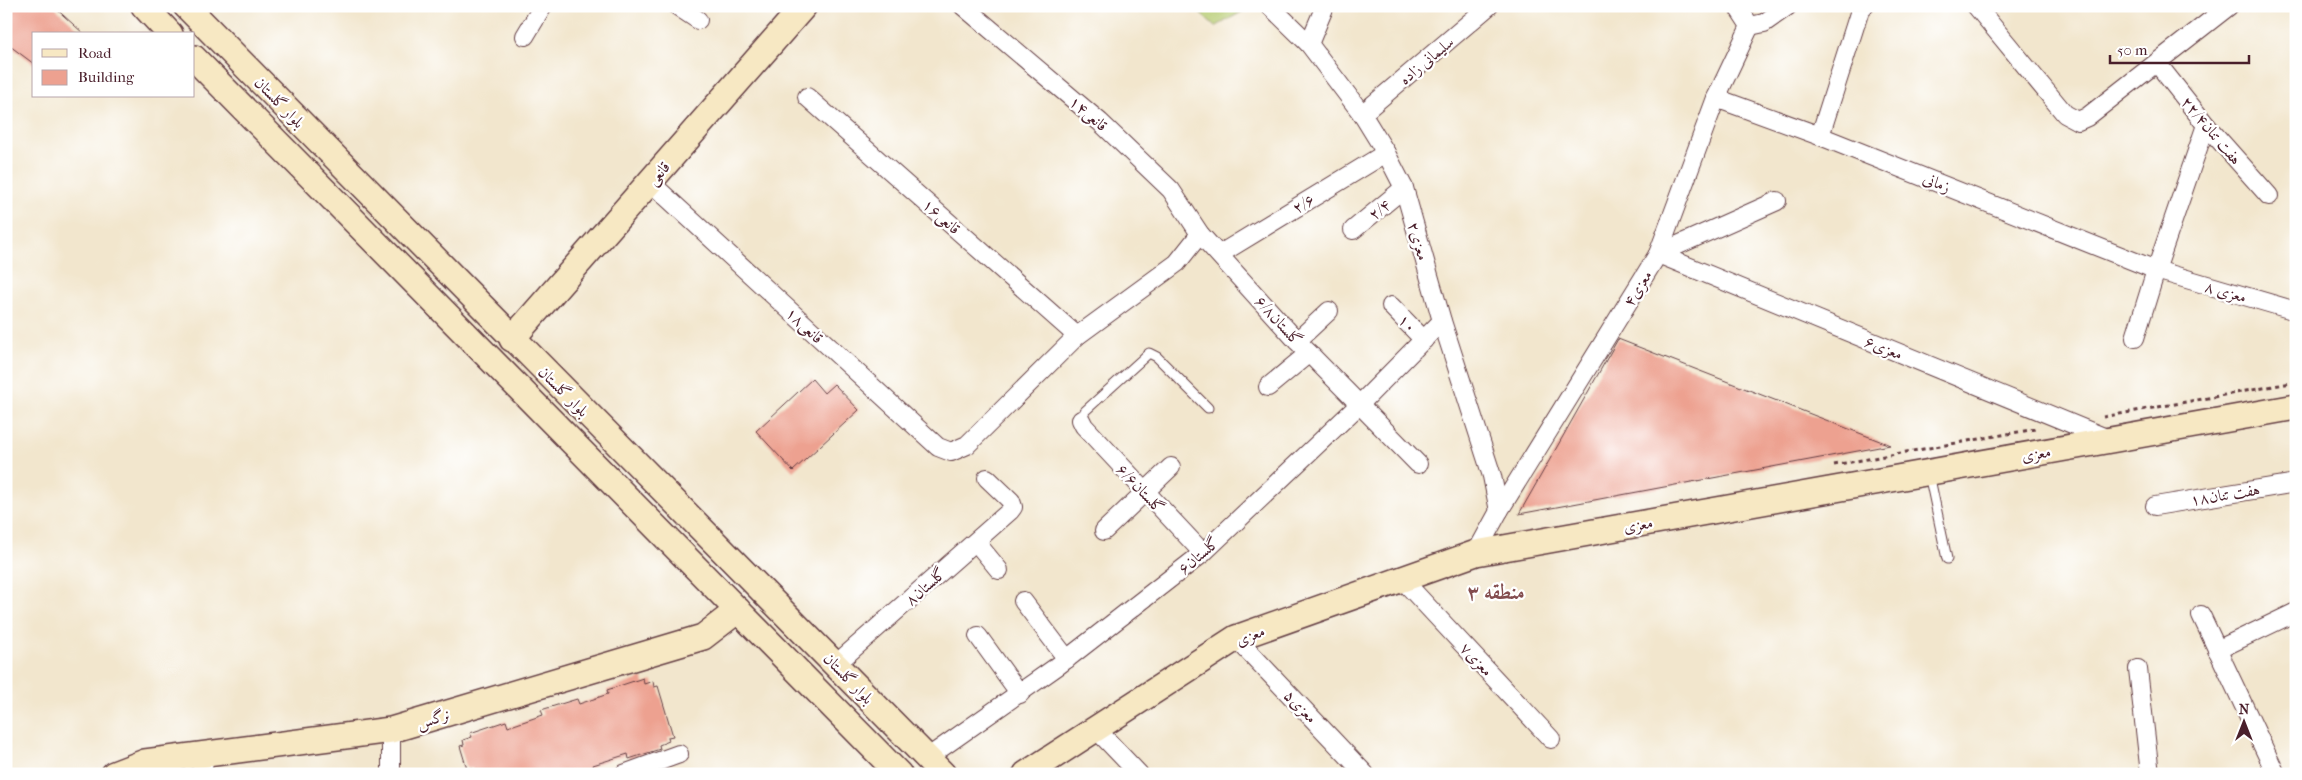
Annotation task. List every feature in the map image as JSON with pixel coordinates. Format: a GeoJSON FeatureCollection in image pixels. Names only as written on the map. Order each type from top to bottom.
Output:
{"type":"FeatureCollection","features":[{"type":"Feature","properties":{"kind":"street"},"geometry":{"type":"LineString","coordinates":[[144,6],[168,32]]}},
{"type":"Feature","properties":{"kind":"street","name":"بلوار گلستان"},"geometry":{"type":"LineString","coordinates":[[186,6],[512,339],[935,766]]}},
{"type":"Feature","properties":{"kind":"street"},"geometry":{"type":"LineString","coordinates":[[525,36],[544,6]]}},
{"type":"Feature","properties":{"kind":"street"},"geometry":{"type":"LineString","coordinates":[[677,6],[698,20]]}},
{"type":"Feature","properties":{"kind":"street","name":"قانعی"},"geometry":{"type":"LineString","coordinates":[[512,339],[804,6]]}},
{"type":"Feature","properties":{"kind":"street","name":"۱۴قانعی"},"geometry":{"type":"LineString","coordinates":[[963,6],[1100,122],[1171,190],[1200,234]]}},
{"type":"Feature","properties":{"kind":"street","name":"۲معزی"},"geometry":{"type":"LineString","coordinates":[[1270,6],[1309,44],[1362,114],[1386,153],[1404,188],[1442,321],[1492,476],[1499,510]]}},
{"type":"Feature","properties":{"kind":"street"},"geometry":{"type":"LineString","coordinates":[[1309,44],[1325,6]]}},
{"type":"Feature","properties":{"kind":"street","name":"سلیمانی زاده"},"geometry":{"type":"LineString","coordinates":[[1362,114],[1489,6]]}},
{"type":"Feature","properties":{"kind":"street"},"geometry":{"type":"LineString","coordinates":[[1737,6],[1750,26],[1764,23],[1788,6]]}},
{"type":"Feature","properties":{"kind":"street"},"geometry":{"type":"LineString","coordinates":[[1820,136],[1860,10],[1864,6]]}},
{"type":"Feature","properties":{"kind":"street"},"geometry":{"type":"LineString","coordinates":[[1976,6],[2064,114],[2078,122],[2157,63],[2224,8]]}},
{"type":"Feature","properties":{"kind":"street","name":"۴معزی"},"geometry":{"type":"LineString","coordinates":[[1476,553],[1499,510],[1658,254],[1716,98],[1750,26]]}},
{"type":"Feature","properties":{"kind":"street","name":"بلوار گلستان"},"geometry":{"type":"LineString","coordinates":[[195,59],[270,138],[899,774]]}},
{"type":"Feature","properties":{"kind":"street","name":"۲۲/۴هفت تنان"},"geometry":{"type":"LineString","coordinates":[[2157,63],[2206,125],[2269,196]]}},
{"type":"Feature","properties":{"kind":"street","name":"۱۶قانعی"},"geometry":{"type":"LineString","coordinates":[[807,97],[1076,336]]}},
{"type":"Feature","properties":{"kind":"street","name":"زمانی"},"geometry":{"type":"LineString","coordinates":[[1716,98],[1820,136],[2156,270]]}},
{"type":"Feature","properties":{"kind":"street"},"geometry":{"type":"LineString","coordinates":[[270,138],[291,114]]}},
{"type":"Feature","properties":{"kind":"street"},"geometry":{"type":"LineString","coordinates":[[2135,338],[2156,270],[2206,125]]}},
{"type":"Feature","properties":{"kind":"street","name":"۲/۶"},"geometry":{"type":"LineString","coordinates":[[1220,254],[1386,153]]}},
{"type":"Feature","properties":{"kind":"street","name":"۱۸قانعی"},"geometry":{"type":"LineString","coordinates":[[650,182],[938,448],[950,452],[967,445],[1076,336]]}},
{"type":"Feature","properties":{"kind":"street","name":"۲/۴"},"geometry":{"type":"LineString","coordinates":[[1353,230],[1404,188]]}},
{"type":"Feature","properties":{"kind":"street"},"geometry":{"type":"LineString","coordinates":[[1658,254],[1777,200]]}},
{"type":"Feature","properties":{"kind":"street"},"geometry":{"type":"LineString","coordinates":[[1076,336],[1177,263],[1200,234]]}},
{"type":"Feature","properties":{"kind":"street","name":"۶/۸گلستان"},"geometry":{"type":"LineString","coordinates":[[1200,234],[1297,341],[1418,464]]}},
{"type":"Feature","properties":{"kind":"street","name":"۶معزی"},"geometry":{"type":"LineString","coordinates":[[1658,254],[2111,440]]}},
{"type":"Feature","properties":{"kind":"street","name":"معزی ۸"},"geometry":{"type":"LineString","coordinates":[[2156,270],[2296,311]]}},
{"type":"Feature","properties":{"kind":"street","name":"۱۰"},"geometry":{"type":"LineString","coordinates":[[1391,306],[1424,340]]}},
{"type":"Feature","properties":{"kind":"street"},"geometry":{"type":"LineString","coordinates":[[1297,341],[1329,311]]}},
{"type":"Feature","properties":{"kind":"street","name":"گلستان۶"},"geometry":{"type":"LineString","coordinates":[[935,766],[1020,694],[1203,553],[1360,404],[1442,321]]}},
{"type":"Feature","properties":{"kind":"street"},"geometry":{"type":"LineString","coordinates":[[1268,387],[1310,353]]}},
{"type":"Feature","properties":{"kind":"street","name":"معزی"},"geometry":{"type":"LineString","coordinates":[[1026,774],[1098,730],[1236,638],[1476,553],[2296,407]]}},
{"type":"Feature","properties":{"kind":"street","name":"۶/۶گلستان"},"geometry":{"type":"LineString","coordinates":[[1081,420],[1145,493],[1203,553]]}},
{"type":"Feature","properties":{"kind":"street"},"geometry":{"type":"LineString","coordinates":[[1104,531],[1171,467]]}},
{"type":"Feature","properties":{"kind":"street","name":"گلستان۸"},"geometry":{"type":"LineString","coordinates":[[836,664],[976,542],[1013,507],[1011,501],[986,478]]}},
{"type":"Feature","properties":{"kind":"street","name":"هفت تنان۱۸"},"geometry":{"type":"LineString","coordinates":[[2154,506],[2296,483]]}},
{"type":"Feature","properties":{"kind":"street"},"geometry":{"type":"LineString","coordinates":[[976,542],[999,570]]}},
{"type":"Feature","properties":{"kind":"street","name":"۷معزی"},"geometry":{"type":"LineString","coordinates":[[1402,579],[1551,739]]}},
{"type":"Feature","properties":{"kind":"street"},"geometry":{"type":"LineString","coordinates":[[1023,601],[1067,659]]}},
{"type":"Feature","properties":{"kind":"street","name":"نرگس"},"geometry":{"type":"LineString","coordinates":[[114,774],[145,768],[203,764],[390,730],[703,637],[738,610]]}},
{"type":"Feature","properties":{"kind":"street"},"geometry":{"type":"LineString","coordinates":[[2217,650],[2296,612]]}},
{"type":"Feature","properties":{"kind":"street"},"geometry":{"type":"LineString","coordinates":[[2200,615],[2276,774]]}},
{"type":"Feature","properties":{"kind":"street"},"geometry":{"type":"LineString","coordinates":[[978,636],[1020,694]]}},
{"type":"Feature","properties":{"kind":"street","name":"۵معزی"},"geometry":{"type":"LineString","coordinates":[[1236,638],[1365,774]]}},
{"type":"Feature","properties":{"kind":"street"},"geometry":{"type":"LineString","coordinates":[[2138,669],[2150,774]]}},
{"type":"Feature","properties":{"kind":"street"},"geometry":{"type":"LineString","coordinates":[[390,730],[391,774]]}},
{"type":"Feature","properties":{"kind":"street"},"geometry":{"type":"LineString","coordinates":[[1098,730],[1139,774]]}},
{"type":"Feature","properties":{"kind":"street"},"geometry":{"type":"LineString","coordinates":[[624,774],[679,754]]}},
{"type":"Feature","properties":{"kind":"lane"},"geometry":{"type":"LineString","coordinates":[[1081,420],[1085,411],[1149,353],[1157,357],[1208,408]]}},
{"type":"Feature","properties":{"kind":"lane"},"geometry":{"type":"LineString","coordinates":[[1929,472],[1947,559]]}},
{"type":"Feature","properties":{"kind":"path"},"geometry":{"type":"LineString","coordinates":[[1824,467],[2296,382]]}},
{"type":"Feature","properties":{"kind":"green space"},"geometry":{"type":"Polygon","coordinates":[[[1192,6],[1245,6],[1247,9],[1215,27],[1192,6]]]}},
{"type":"Feature","properties":{"kind":"building"},"geometry":{"type":"Polygon","coordinates":[[[6,6],[53,6],[82,32],[32,32],[32,62],[6,43],[6,6]]]}},
{"type":"Feature","properties":{"kind":"building"},"geometry":{"type":"Polygon","coordinates":[[[1618,339],[1890,445],[1519,514],[1618,339]]]}},
{"type":"Feature","properties":{"kind":"building"},"geometry":{"type":"Polygon","coordinates":[[[812,379],[824,393],[834,384],[859,410],[793,471],[756,431],[812,379]]]}},
{"type":"Feature","properties":{"kind":"building"},"geometry":{"type":"Polygon","coordinates":[[[643,678],[644,684],[653,681],[654,687],[658,686],[673,736],[668,737],[669,741],[659,745],[660,749],[629,759],[628,754],[593,765],[595,770],[582,774],[473,774],[472,768],[467,769],[460,746],[464,745],[463,740],[472,737],[470,733],[506,721],[508,727],[543,715],[541,710],[577,699],[579,704],[608,694],[607,690],[643,678]]]}},
{"type":"Feature","properties":{"kind":"district","name":"منطقه ۳"},"geometry":{"type":"Point","coordinates":[1496,592]}}]}
